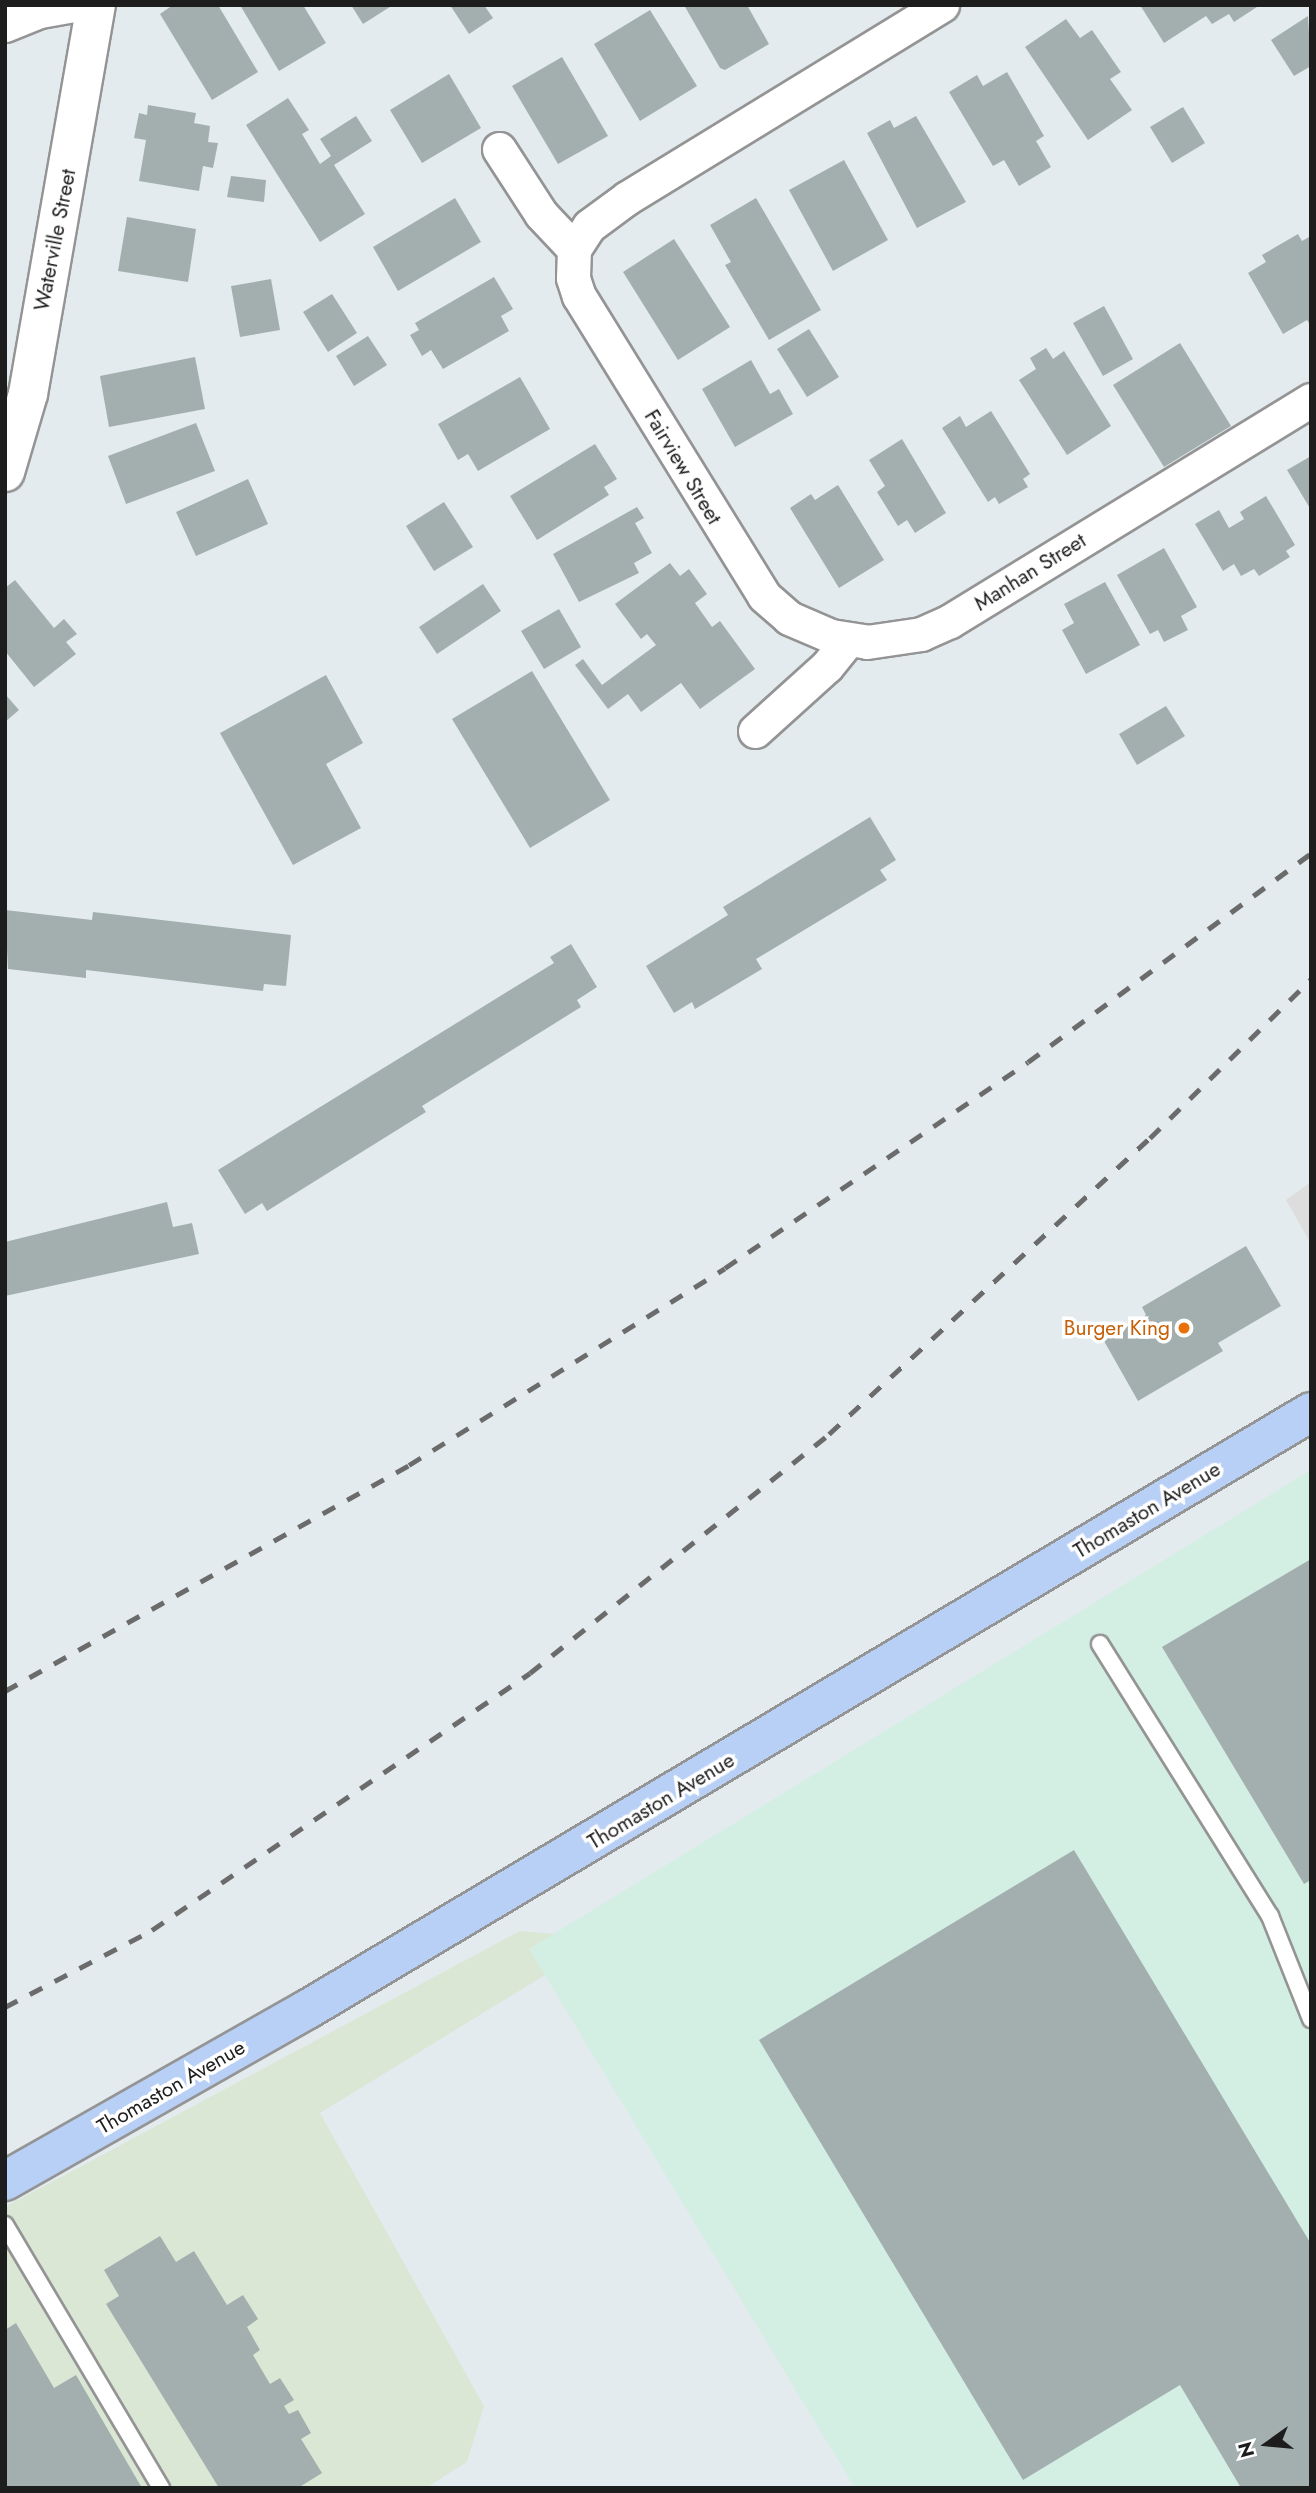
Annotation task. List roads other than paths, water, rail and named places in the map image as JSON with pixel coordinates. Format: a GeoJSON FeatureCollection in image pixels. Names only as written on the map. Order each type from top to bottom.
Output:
{"type":"FeatureCollection","features":[{"type":"Feature","properties":{"kind":"main road","name":"Thomaston Avenue"},"geometry":{"type":"LineString","coordinates":[[5,2181],[308,2009],[1311,1412]]}},
{"type":"Feature","properties":{"kind":"street"},"geometry":{"type":"LineString","coordinates":[[5,25],[40,10],[75,5]]}},
{"type":"Feature","properties":{"kind":"street","name":"Waterville Street"},"geometry":{"type":"LineString","coordinates":[[5,471],[22,424],[96,5]]}},
{"type":"Feature","properties":{"kind":"street"},"geometry":{"type":"LineString","coordinates":[[499,149],[541,214],[574,248],[589,226],[627,198],[942,5]]}},
{"type":"Feature","properties":{"kind":"street","name":"Fairview Street"},"geometry":{"type":"LineString","coordinates":[[574,248],[573,278],[579,296],[749,576],[789,618],[817,632],[848,640]]}},
{"type":"Feature","properties":{"kind":"street","name":"Manhan Street"},"geometry":{"type":"LineString","coordinates":[[848,640],[885,641],[938,627],[1311,400]]}},
{"type":"Feature","properties":{"kind":"street"},"geometry":{"type":"LineString","coordinates":[[755,731],[827,666],[848,640]]}},
{"type":"Feature","properties":{"kind":"lane"},"geometry":{"type":"LineString","coordinates":[[1100,1644],[1270,1916],[1311,2019]]}},
{"type":"Feature","properties":{"kind":"lane"},"geometry":{"type":"LineString","coordinates":[[5,2225],[161,2488]]}},
{"type":"Feature","properties":{"kind":"railway"},"geometry":{"type":"LineString","coordinates":[[5,1691],[409,1465],[725,1268],[1028,1062],[1311,853]]}},
{"type":"Feature","properties":{"kind":"railway"},"geometry":{"type":"LineString","coordinates":[[5,2007],[152,1930],[530,1673],[829,1434],[1150,1138],[1311,979]]}},
{"type":"Feature","properties":{"kind":"place","name":"Burger King"},"geometry":{"type":"Point","coordinates":[1184,1328]}}]}
